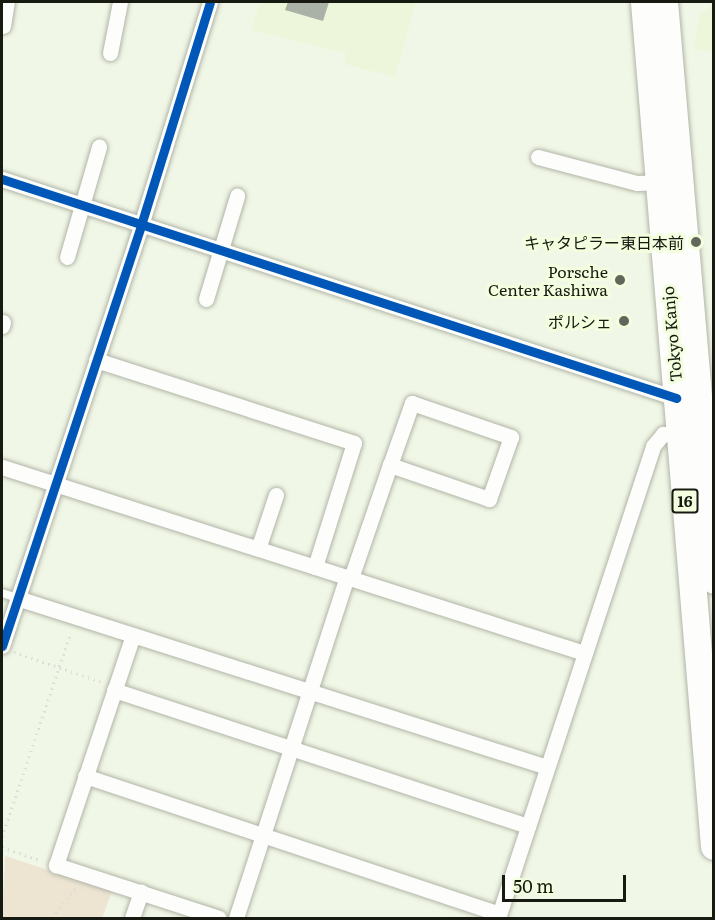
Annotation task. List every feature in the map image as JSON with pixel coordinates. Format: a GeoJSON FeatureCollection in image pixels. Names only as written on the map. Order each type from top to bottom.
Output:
{"type":"FeatureCollection","features":[{"type":"Feature","properties":{"kind":"highway","name":"Tokyo Kanjo"},"geometry":{"type":"LineString","coordinates":[[644,2],[668,182],[714,580]]}},
{"type":"Feature","properties":{"kind":"highway","name":"Tokyo Kanjo"},"geometry":{"type":"LineString","coordinates":[[664,2],[676,398],[698,436],[714,846]]}},
{"type":"Feature","properties":{"kind":"street"},"geometry":{"type":"LineString","coordinates":[[3,26],[7,2]]}},
{"type":"Feature","properties":{"kind":"street"},"geometry":{"type":"LineString","coordinates":[[110,54],[120,2]]}},
{"type":"Feature","properties":{"kind":"street"},"geometry":{"type":"LineString","coordinates":[[6,648],[17,598],[141,225],[210,2]]}},
{"type":"Feature","properties":{"kind":"street"},"geometry":{"type":"LineString","coordinates":[[67,257],[99,147]]}},
{"type":"Feature","properties":{"kind":"street"},"geometry":{"type":"LineString","coordinates":[[538,157],[637,183],[668,182]]}},
{"type":"Feature","properties":{"kind":"street"},"geometry":{"type":"LineString","coordinates":[[2,179],[676,398]]}},
{"type":"Feature","properties":{"kind":"street"},"geometry":{"type":"LineString","coordinates":[[206,298],[237,196]]}},
{"type":"Feature","properties":{"kind":"street"},"geometry":{"type":"LineString","coordinates":[[96,360],[354,443],[315,567]]}},
{"type":"Feature","properties":{"kind":"street"},"geometry":{"type":"LineString","coordinates":[[236,918],[309,691],[412,403],[511,437],[489,499],[390,465]]}},
{"type":"Feature","properties":{"kind":"street"},"geometry":{"type":"LineString","coordinates":[[85,777],[498,916],[653,446],[663,434],[698,436]]}},
{"type":"Feature","properties":{"kind":"street"},"geometry":{"type":"LineString","coordinates":[[2,467],[584,653]]}},
{"type":"Feature","properties":{"kind":"street"},"geometry":{"type":"LineString","coordinates":[[258,549],[276,495]]}},
{"type":"Feature","properties":{"kind":"street"},"geometry":{"type":"LineString","coordinates":[[17,598],[547,767]]}},
{"type":"Feature","properties":{"kind":"street"},"geometry":{"type":"LineString","coordinates":[[133,635],[56,865],[219,918]]}},
{"type":"Feature","properties":{"kind":"street"},"geometry":{"type":"LineString","coordinates":[[114,688],[528,826]]}},
{"type":"Feature","properties":{"kind":"street"},"geometry":{"type":"LineString","coordinates":[[132,918],[141,892]]}},
{"type":"Feature","properties":{"kind":"lane"},"geometry":{"type":"LineString","coordinates":[[2,593],[17,598]]}},
{"type":"Feature","properties":{"kind":"path"},"geometry":{"type":"LineString","coordinates":[[2,837],[76,616]]}},
{"type":"Feature","properties":{"kind":"path"},"geometry":{"type":"LineString","coordinates":[[6,648],[114,688]]}},
{"type":"Feature","properties":{"kind":"path"},"geometry":{"type":"LineString","coordinates":[[2,847],[56,865]]}},
{"type":"Feature","properties":{"kind":"path"},"geometry":{"type":"LineString","coordinates":[[52,918],[75,891],[82,873]]}},
{"type":"Feature","properties":{"kind":"shaded area"},"geometry":{"type":"Polygon","coordinates":[[[260,2],[416,2],[395,77],[344,64],[346,53],[251,30],[260,2]]]}},
{"type":"Feature","properties":{"kind":"shaded area"},"geometry":{"type":"Polygon","coordinates":[[[713,4],[713,52],[694,49],[699,16],[713,4]]]}},
{"type":"Feature","properties":{"kind":"shaded area"},"geometry":{"type":"Polygon","coordinates":[[[5,856],[112,891],[102,918],[2,918],[5,856]]]}},
{"type":"Feature","properties":{"kind":"building"},"geometry":{"type":"Polygon","coordinates":[[[288,2],[329,2],[323,21],[285,10],[288,2]]]}},
{"type":"Feature","properties":{"kind":"cycle path"},"geometry":{"type":"LineString","coordinates":[[2,646],[141,225],[210,2]]}},
{"type":"Feature","properties":{"kind":"cycle path"},"geometry":{"type":"LineString","coordinates":[[2,179],[676,398]]}},
{"type":"Feature","properties":{"kind":"place","name":"キャタピラー東日本前"},"geometry":{"type":"Point","coordinates":[696,242]}},
{"type":"Feature","properties":{"kind":"place","name":"Porsche Center Kashiwa"},"geometry":{"type":"Point","coordinates":[620,280]}},
{"type":"Feature","properties":{"kind":"place","name":"ポルシェ"},"geometry":{"type":"Point","coordinates":[624,321]}}]}
